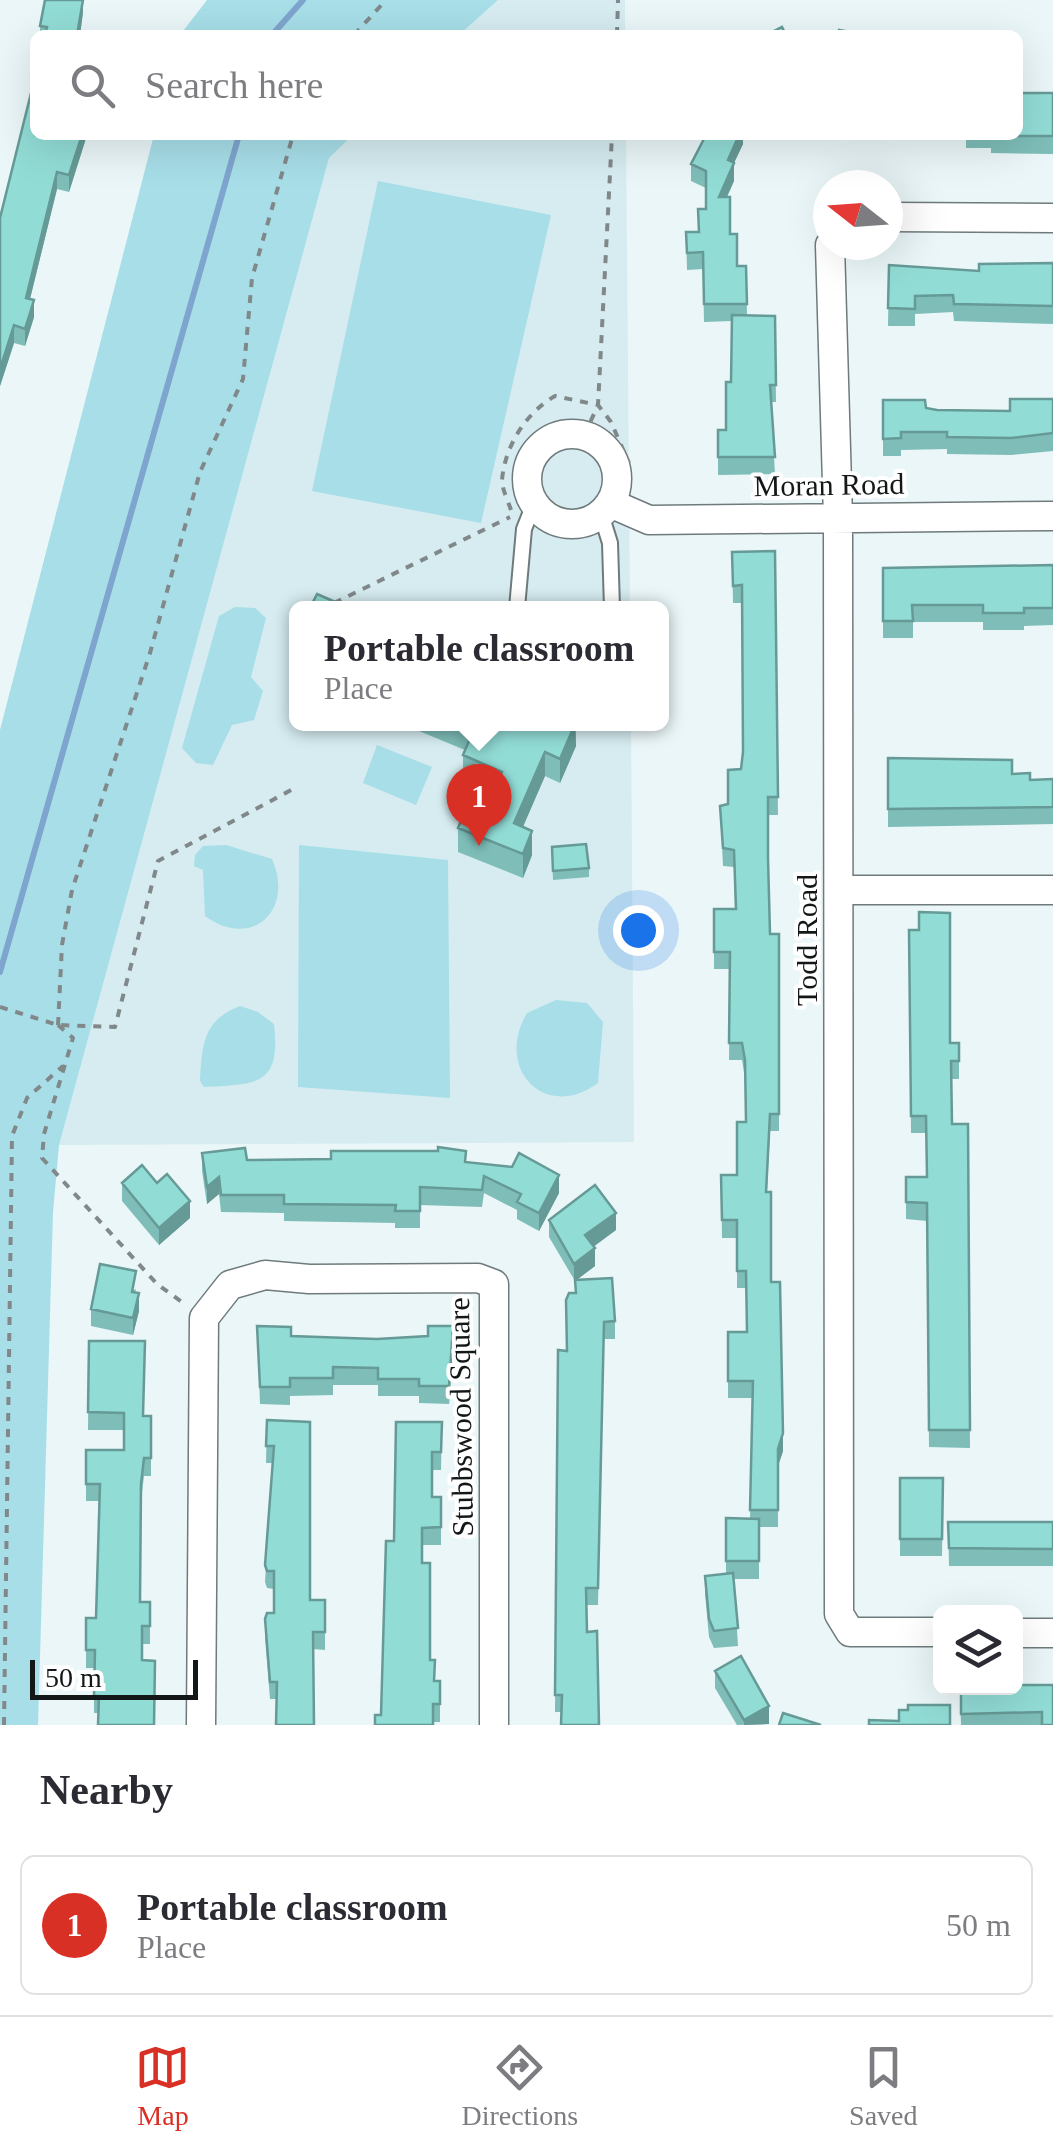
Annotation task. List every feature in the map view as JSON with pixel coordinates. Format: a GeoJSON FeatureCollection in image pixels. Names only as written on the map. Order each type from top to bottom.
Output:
{"type":"FeatureCollection","features":[{"type":"Feature","properties":{"kind":"street"},"geometry":{"type":"LineString","coordinates":[[903,218],[1053,218]]}},
{"type":"Feature","properties":{"kind":"street","name":"Todd Road"},"geometry":{"type":"LineString","coordinates":[[830,260],[838,518],[839,1614],[850,1632],[933,1632]]}},
{"type":"Feature","properties":{"kind":"street"},"geometry":{"type":"LineString","coordinates":[[534,504],[527,483],[530,462],[543,444],[562,435],[584,436],[607,451],[614,463],[616,490],[605,509]]}},
{"type":"Feature","properties":{"kind":"street","name":"Moran Road"},"geometry":{"type":"LineString","coordinates":[[534,504],[542,513],[565,524],[605,509],[649,520],[1053,516]]}},
{"type":"Feature","properties":{"kind":"street"},"geometry":{"type":"LineString","coordinates":[[840,890],[1053,890]]}},
{"type":"Feature","properties":{"kind":"street","name":"Stubbswood Square"},"geometry":{"type":"LineString","coordinates":[[204,1318],[230,1285],[265,1275],[309,1279],[478,1278],[494,1284],[494,1725]]}},
{"type":"Feature","properties":{"kind":"street"},"geometry":{"type":"LineString","coordinates":[[201,1725],[204,1318]]}},
{"type":"Feature","properties":{"kind":"street"},"geometry":{"type":"LineString","coordinates":[[1023,1633],[1053,1633]]}},
{"type":"Feature","properties":{"kind":"lane"},"geometry":{"type":"LineString","coordinates":[[518,601],[524,529],[534,504]]}},
{"type":"Feature","properties":{"kind":"lane"},"geometry":{"type":"LineString","coordinates":[[605,509],[612,601]]}},
{"type":"Feature","properties":{"kind":"path"},"geometry":{"type":"LineString","coordinates":[[359,30],[386,0]]}},
{"type":"Feature","properties":{"kind":"path"},"geometry":{"type":"LineString","coordinates":[[617,30],[618,0]]}},
{"type":"Feature","properties":{"kind":"path"},"geometry":{"type":"LineString","coordinates":[[204,1318],[157,1284],[42,1158],[44,1134],[73,1038],[58,1024],[62,945],[72,890],[150,653],[200,472],[243,379],[256,260],[292,140]]}},
{"type":"Feature","properties":{"kind":"path"},"geometry":{"type":"LineString","coordinates":[[584,436],[598,405],[612,140]]}},
{"type":"Feature","properties":{"kind":"path"},"geometry":{"type":"LineString","coordinates":[[340,601],[513,516],[502,481],[530,410],[555,396],[598,405],[612,422],[628,463]]}},
{"type":"Feature","properties":{"kind":"path"},"geometry":{"type":"LineString","coordinates":[[0,1007],[58,1024],[116,1026],[158,860],[295,788]]}},
{"type":"Feature","properties":{"kind":"path"},"geometry":{"type":"LineString","coordinates":[[4,1725],[12,1136],[28,1098],[64,1066]]}},
{"type":"Feature","properties":{"kind":"shaded area"},"geometry":{"type":"Polygon","coordinates":[[[207,0],[498,0],[465,30],[184,30],[207,0]]]}},
{"type":"Feature","properties":{"kind":"shaded area"},"geometry":{"type":"Polygon","coordinates":[[[498,0],[625,0],[625,30],[465,30],[498,0]]]}},
{"type":"Feature","properties":{"kind":"shaded area"},"geometry":{"type":"Polygon","coordinates":[[[153,140],[348,140],[329,158],[59,1145],[53,1212],[38,1725],[0,1725],[0,730],[153,140]]]}},
{"type":"Feature","properties":{"kind":"shaded area"},"geometry":{"type":"Polygon","coordinates":[[[348,140],[626,140],[630,601],[289,601],[289,731],[631,731],[634,1142],[59,1145],[329,158],[348,140]]]}},
{"type":"Feature","properties":{"kind":"shaded area"},"geometry":{"type":"Polygon","coordinates":[[[378,181],[551,215],[481,523],[312,491],[378,181]]]}},
{"type":"Feature","properties":{"kind":"shaded area"},"geometry":{"type":"Polygon","coordinates":[[[235,607],[255,608],[266,618],[251,677],[263,691],[254,720],[232,725],[213,765],[196,763],[182,748],[219,616],[235,607]]]}},
{"type":"Feature","properties":{"kind":"shaded area"},"geometry":{"type":"Polygon","coordinates":[[[377,745],[432,767],[416,805],[363,783],[377,745]]]}},
{"type":"Feature","properties":{"kind":"shaded area"},"geometry":{"type":"Polygon","coordinates":[[[226,845],[272,859],[278,895],[273,909],[252,927],[238,929],[205,916],[203,870],[194,866],[195,855],[203,846],[226,845]]]}},
{"type":"Feature","properties":{"kind":"shaded area"},"geometry":{"type":"Polygon","coordinates":[[[299,845],[448,860],[450,1098],[298,1087],[299,845]]]}},
{"type":"Feature","properties":{"kind":"shaded area"},"geometry":{"type":"Polygon","coordinates":[[[556,1000],[587,1003],[603,1022],[598,1083],[560,1096],[544,1093],[530,1084],[517,1053],[518,1034],[527,1013],[556,1000]]]}},
{"type":"Feature","properties":{"kind":"shaded area"},"geometry":{"type":"Polygon","coordinates":[[[240,1006],[258,1012],[274,1024],[275,1044],[269,1070],[251,1082],[204,1087],[200,1081],[207,1035],[218,1019],[240,1006]]]}},
{"type":"Feature","properties":{"kind":"building"},"geometry":{"type":"Polygon","coordinates":[[[45,0],[83,0],[78,30],[46,30],[40,26],[45,0]]]}},
{"type":"Feature","properties":{"kind":"building"},"geometry":{"type":"Polygon","coordinates":[[[1023,93],[1053,93],[1053,136],[1023,136],[1023,93]]]}},
{"type":"Feature","properties":{"kind":"building"},"geometry":{"type":"Polygon","coordinates":[[[30,97],[30,140],[80,140],[69,175],[57,172],[26,298],[34,300],[25,329],[14,325],[0,369],[0,218],[30,97]]]}},
{"type":"Feature","properties":{"kind":"building"},"geometry":{"type":"Polygon","coordinates":[[[703,140],[737,140],[728,160],[734,163],[719,197],[730,197],[730,234],[737,234],[737,266],[746,266],[747,304],[704,304],[703,252],[687,253],[686,232],[699,232],[698,209],[706,209],[706,171],[691,164],[703,140]]]}},
{"type":"Feature","properties":{"kind":"building"},"geometry":{"type":"Polygon","coordinates":[[[1053,263],[1053,306],[954,304],[953,295],[915,296],[915,309],[888,308],[889,265],[979,271],[979,264],[1053,263]]]}},
{"type":"Feature","properties":{"kind":"building"},"geometry":{"type":"Polygon","coordinates":[[[732,315],[775,316],[776,385],[770,385],[775,457],[718,457],[718,430],[726,430],[726,382],[731,382],[732,315]]]}},
{"type":"Feature","properties":{"kind":"building"},"geometry":{"type":"Polygon","coordinates":[[[1010,399],[1053,399],[1053,433],[1011,438],[901,432],[901,438],[883,439],[883,400],[925,400],[926,408],[937,410],[1010,411],[1010,399]]]}},
{"type":"Feature","properties":{"kind":"building"},"geometry":{"type":"Polygon","coordinates":[[[775,551],[778,797],[768,797],[768,858],[770,934],[779,934],[779,1114],[770,1114],[766,1192],[771,1192],[771,1282],[780,1282],[783,1433],[778,1449],[778,1510],[750,1510],[753,1381],[728,1381],[728,1332],[747,1332],[746,1271],[737,1271],[737,1220],[722,1220],[721,1175],[737,1175],[737,1122],[746,1122],[745,1060],[742,1043],[729,1043],[730,952],[714,952],[714,909],[736,909],[734,850],[723,848],[720,806],[728,804],[728,770],[741,769],[743,752],[742,585],[733,586],[732,552],[775,551]]]}},
{"type":"Feature","properties":{"kind":"building"},"geometry":{"type":"Polygon","coordinates":[[[1053,565],[1053,608],[983,613],[983,605],[912,605],[913,621],[883,621],[883,568],[1053,565]]]}},
{"type":"Feature","properties":{"kind":"building"},"geometry":{"type":"Polygon","coordinates":[[[317,594],[333,601],[314,601],[317,594]]]}},
{"type":"Feature","properties":{"kind":"building"},"geometry":{"type":"Polygon","coordinates":[[[473,731],[572,731],[560,759],[545,752],[514,823],[532,831],[523,854],[458,828],[469,802],[485,809],[502,772],[463,755],[473,731]]]}},
{"type":"Feature","properties":{"kind":"building"},"geometry":{"type":"Polygon","coordinates":[[[888,758],[1012,760],[1012,774],[1030,773],[1030,780],[1053,779],[1053,807],[888,809],[888,758]]]}},
{"type":"Feature","properties":{"kind":"building"},"geometry":{"type":"Polygon","coordinates":[[[586,844],[589,868],[553,871],[552,847],[586,844]]]}},
{"type":"Feature","properties":{"kind":"building"},"geometry":{"type":"Polygon","coordinates":[[[919,912],[950,913],[950,1043],[959,1043],[959,1061],[951,1061],[952,1124],[968,1124],[970,1430],[929,1430],[927,1203],[906,1202],[906,1177],[927,1177],[926,1116],[911,1116],[909,930],[919,930],[919,912]]]}},
{"type":"Feature","properties":{"kind":"building"},"geometry":{"type":"Polygon","coordinates":[[[438,1147],[466,1151],[465,1162],[512,1167],[519,1153],[559,1175],[539,1213],[517,1202],[521,1194],[484,1176],[482,1190],[420,1187],[420,1211],[395,1211],[396,1205],[284,1204],[284,1195],[221,1195],[219,1177],[207,1187],[202,1153],[245,1148],[247,1160],[331,1159],[331,1151],[438,1151],[438,1147]]]}},
{"type":"Feature","properties":{"kind":"building"},"geometry":{"type":"Polygon","coordinates":[[[142,1165],[157,1183],[167,1174],[190,1201],[159,1228],[122,1183],[142,1165]]]}},
{"type":"Feature","properties":{"kind":"building"},"geometry":{"type":"Polygon","coordinates":[[[595,1185],[616,1213],[585,1235],[595,1248],[574,1264],[549,1220],[595,1185]]]}},
{"type":"Feature","properties":{"kind":"building"},"geometry":{"type":"Polygon","coordinates":[[[100,1264],[136,1271],[132,1292],[139,1293],[133,1318],[91,1309],[100,1264]]]}},
{"type":"Feature","properties":{"kind":"building"},"geometry":{"type":"Polygon","coordinates":[[[612,1278],[615,1321],[604,1322],[598,1588],[586,1588],[587,1632],[597,1631],[599,1725],[561,1725],[562,1695],[555,1695],[558,1350],[567,1351],[566,1300],[569,1293],[576,1293],[575,1280],[612,1278]]]}},
{"type":"Feature","properties":{"kind":"building"},"geometry":{"type":"Polygon","coordinates":[[[257,1326],[291,1327],[291,1336],[377,1339],[428,1336],[428,1326],[453,1326],[449,1386],[419,1386],[419,1379],[378,1379],[378,1368],[333,1367],[333,1378],[290,1378],[290,1387],[260,1387],[257,1326]]]}},
{"type":"Feature","properties":{"kind":"building"},"geometry":{"type":"Polygon","coordinates":[[[89,1341],[145,1341],[143,1416],[151,1416],[151,1458],[144,1458],[141,1484],[140,1602],[150,1602],[150,1626],[142,1626],[142,1660],[155,1661],[154,1725],[98,1725],[95,1650],[86,1650],[86,1618],[96,1618],[100,1484],[86,1484],[86,1450],[124,1450],[124,1413],[88,1412],[89,1341]]]}},
{"type":"Feature","properties":{"kind":"building"},"geometry":{"type":"Polygon","coordinates":[[[267,1420],[310,1422],[310,1600],[325,1600],[325,1632],[313,1632],[314,1725],[276,1725],[277,1682],[270,1682],[265,1619],[267,1613],[274,1613],[274,1571],[267,1571],[265,1565],[274,1446],[266,1446],[267,1420]]]}},
{"type":"Feature","properties":{"kind":"building"},"geometry":{"type":"Polygon","coordinates":[[[396,1422],[442,1422],[441,1452],[432,1452],[432,1497],[441,1497],[441,1527],[422,1528],[422,1563],[430,1563],[430,1660],[435,1660],[434,1681],[440,1681],[440,1704],[433,1704],[433,1725],[375,1725],[375,1715],[381,1715],[386,1541],[394,1541],[396,1422]]]}},
{"type":"Feature","properties":{"kind":"building"},"geometry":{"type":"Polygon","coordinates":[[[900,1478],[943,1478],[942,1539],[900,1539],[900,1478]]]}},
{"type":"Feature","properties":{"kind":"building"},"geometry":{"type":"Polygon","coordinates":[[[726,1518],[759,1519],[759,1561],[726,1561],[726,1518]]]}},
{"type":"Feature","properties":{"kind":"building"},"geometry":{"type":"Polygon","coordinates":[[[948,1522],[1053,1522],[1053,1549],[949,1548],[948,1522]]]}},
{"type":"Feature","properties":{"kind":"building"},"geometry":{"type":"Polygon","coordinates":[[[733,1573],[738,1628],[714,1631],[705,1576],[733,1573]]]}},
{"type":"Feature","properties":{"kind":"building"},"geometry":{"type":"Polygon","coordinates":[[[741,1656],[769,1706],[744,1720],[715,1671],[741,1656]]]}},
{"type":"Feature","properties":{"kind":"building"},"geometry":{"type":"Polygon","coordinates":[[[1023,1685],[1053,1685],[1053,1725],[1042,1725],[1042,1712],[961,1714],[961,1695],[1023,1695],[1023,1685]]]}},
{"type":"Feature","properties":{"kind":"building"},"geometry":{"type":"Polygon","coordinates":[[[908,1705],[950,1705],[950,1725],[869,1725],[869,1720],[899,1721],[899,1710],[908,1710],[908,1705]]]}},
{"type":"Feature","properties":{"kind":"building"},"geometry":{"type":"Polygon","coordinates":[[[783,1713],[821,1725],[779,1725],[783,1713]]]}},
{"type":"Feature","properties":{"kind":"waterway"},"geometry":{"type":"LineString","coordinates":[[276,30],[303,0]]}},
{"type":"Feature","properties":{"kind":"waterway"},"geometry":{"type":"LineString","coordinates":[[0,972],[238,140]]}},
{"type":"Feature","properties":{"kind":"place","name":"Portable classroom"},"geometry":{"type":"Point","coordinates":[479,846]}}]}
